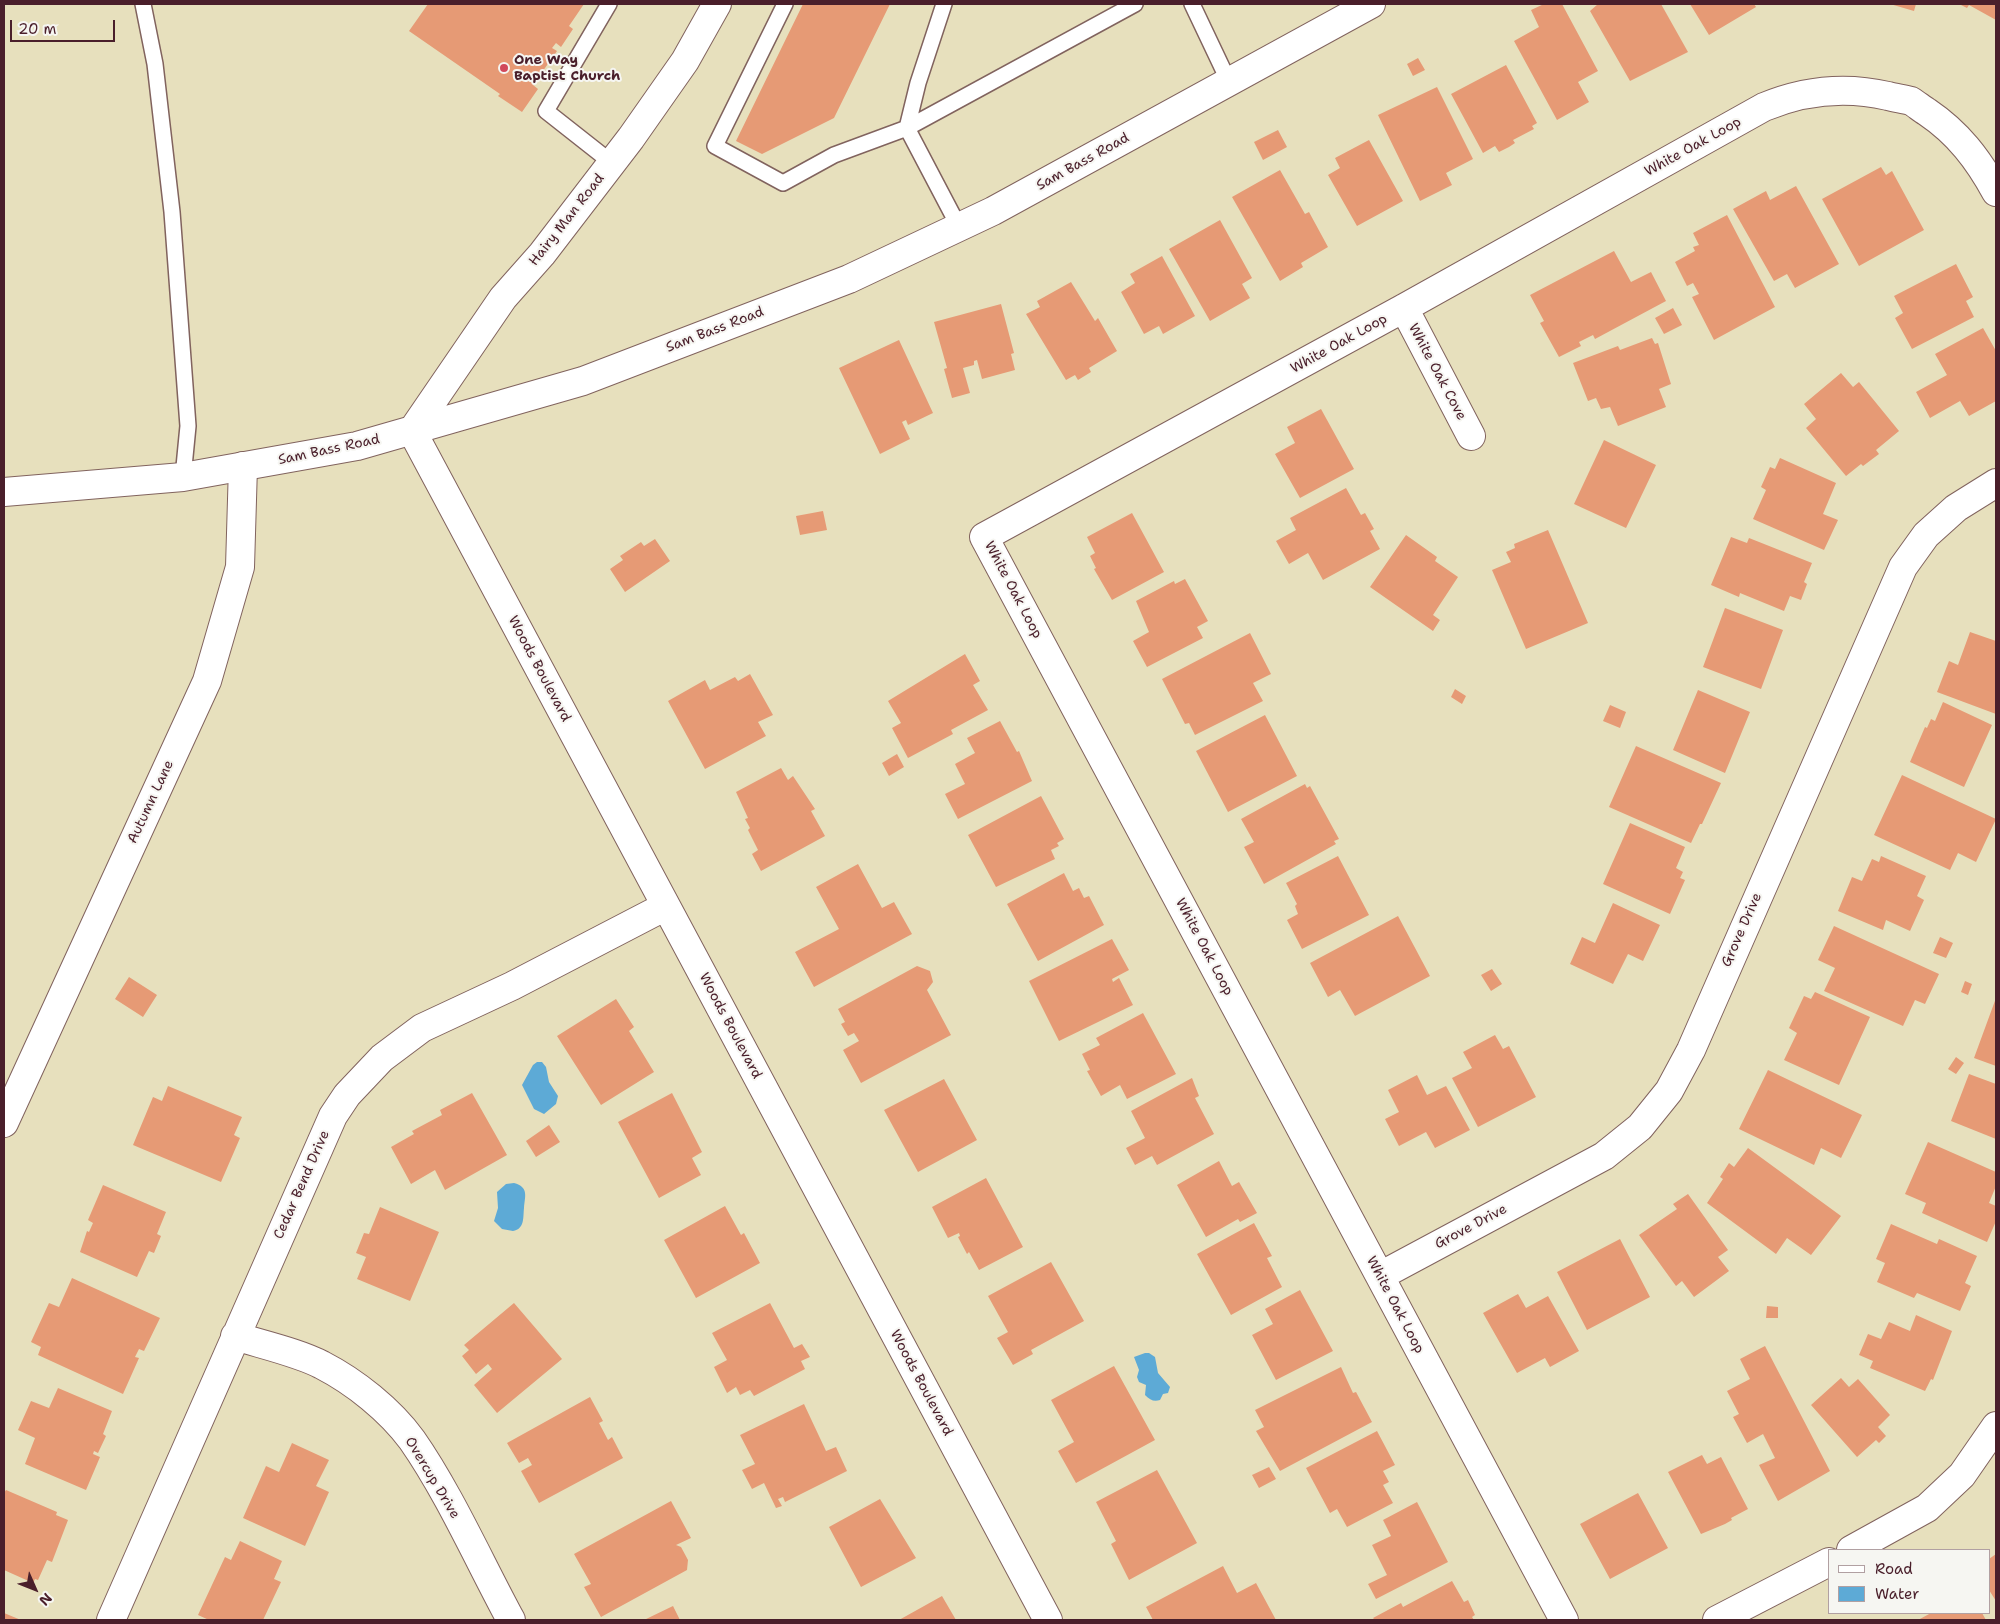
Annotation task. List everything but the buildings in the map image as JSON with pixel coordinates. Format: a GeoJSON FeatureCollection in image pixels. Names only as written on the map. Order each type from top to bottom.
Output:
{"type":"FeatureCollection","features":[{"type":"Feature","properties":{"kind":"street","name":"Hairy Man Road"},"geometry":{"type":"LineString","coordinates":[[412,431],[503,298],[542,254],[612,163],[685,61],[717,4]]}},
{"type":"Feature","properties":{"kind":"street","name":"Sam Bass Road"},"geometry":{"type":"LineString","coordinates":[[4,492],[184,477],[357,446],[583,382],[849,279],[994,211],[1371,4]]}},
{"type":"Feature","properties":{"kind":"street","name":"White Oak Loop"},"geometry":{"type":"LineString","coordinates":[[1564,1620],[984,537],[1404,308],[1764,107],[1803,94],[1834,90],[1874,93],[1911,102],[1945,124],[1970,150],[1996,192]]}},
{"type":"Feature","properties":{"kind":"street","name":"White Oak Cove"},"geometry":{"type":"LineString","coordinates":[[1404,308],[1471,436]]}},
{"type":"Feature","properties":{"kind":"street","name":"Woods Boulevard"},"geometry":{"type":"LineString","coordinates":[[412,431],[1048,1620]]}},
{"type":"Feature","properties":{"kind":"street","name":"Autumn Lane"},"geometry":{"type":"LineString","coordinates":[[4,1123],[207,681],[240,567],[243,466]]}},
{"type":"Feature","properties":{"kind":"street","name":"Grove Drive"},"geometry":{"type":"LineString","coordinates":[[1380,1276],[1604,1156],[1640,1127],[1669,1091],[1691,1050],[1903,567],[1926,535],[1972,497],[1996,484]]}},
{"type":"Feature","properties":{"kind":"street","name":"Cedar Bend Drive"},"geometry":{"type":"LineString","coordinates":[[111,1620],[333,1116],[347,1095],[382,1058],[422,1028],[512,986],[666,906]]}},
{"type":"Feature","properties":{"kind":"street","name":"Overcup Drive"},"geometry":{"type":"LineString","coordinates":[[235,1336],[321,1364],[360,1390],[395,1421],[411,1440],[436,1480],[511,1620]]}},
{"type":"Feature","properties":{"kind":"street"},"geometry":{"type":"LineString","coordinates":[[1853,1549],[1927,1508],[1962,1475],[1996,1426]]}},
{"type":"Feature","properties":{"kind":"street"},"geometry":{"type":"LineString","coordinates":[[1717,1620],[1828,1563]]}},
{"type":"Feature","properties":{"kind":"lane"},"geometry":{"type":"LineString","coordinates":[[143,4],[154,64],[172,212],[188,426],[184,477]]}},
{"type":"Feature","properties":{"kind":"lane"},"geometry":{"type":"LineString","coordinates":[[609,4],[546,111],[612,163]]}},
{"type":"Feature","properties":{"kind":"lane"},"geometry":{"type":"LineString","coordinates":[[785,4],[715,146],[783,183],[834,155],[907,128],[1135,4]]}},
{"type":"Feature","properties":{"kind":"lane"},"geometry":{"type":"LineString","coordinates":[[944,4],[918,83],[907,128],[959,227]]}},
{"type":"Feature","properties":{"kind":"lane"},"geometry":{"type":"LineString","coordinates":[[1192,4],[1229,82]]}},
{"type":"Feature","properties":{"kind":"water"},"geometry":{"type":"Polygon","coordinates":[[[537,1062],[542,1062],[546,1067],[549,1082],[558,1096],[556,1104],[544,1114],[534,1109],[522,1085],[533,1065],[537,1062]]]}},
{"type":"Feature","properties":{"kind":"water"},"geometry":{"type":"Polygon","coordinates":[[[514,1183],[522,1187],[525,1196],[523,1222],[520,1228],[513,1231],[502,1229],[494,1221],[498,1208],[497,1192],[506,1184],[514,1183]]]}},
{"type":"Feature","properties":{"kind":"water"},"geometry":{"type":"Polygon","coordinates":[[[1145,1353],[1155,1357],[1158,1373],[1170,1387],[1168,1393],[1163,1394],[1160,1400],[1152,1400],[1145,1395],[1146,1385],[1139,1382],[1137,1377],[1139,1370],[1134,1357],[1145,1353]]]}},
{"type":"Feature","properties":{"kind":"place","name":"One Way Baptist Church"},"geometry":{"type":"Point","coordinates":[504,68]}}]}
